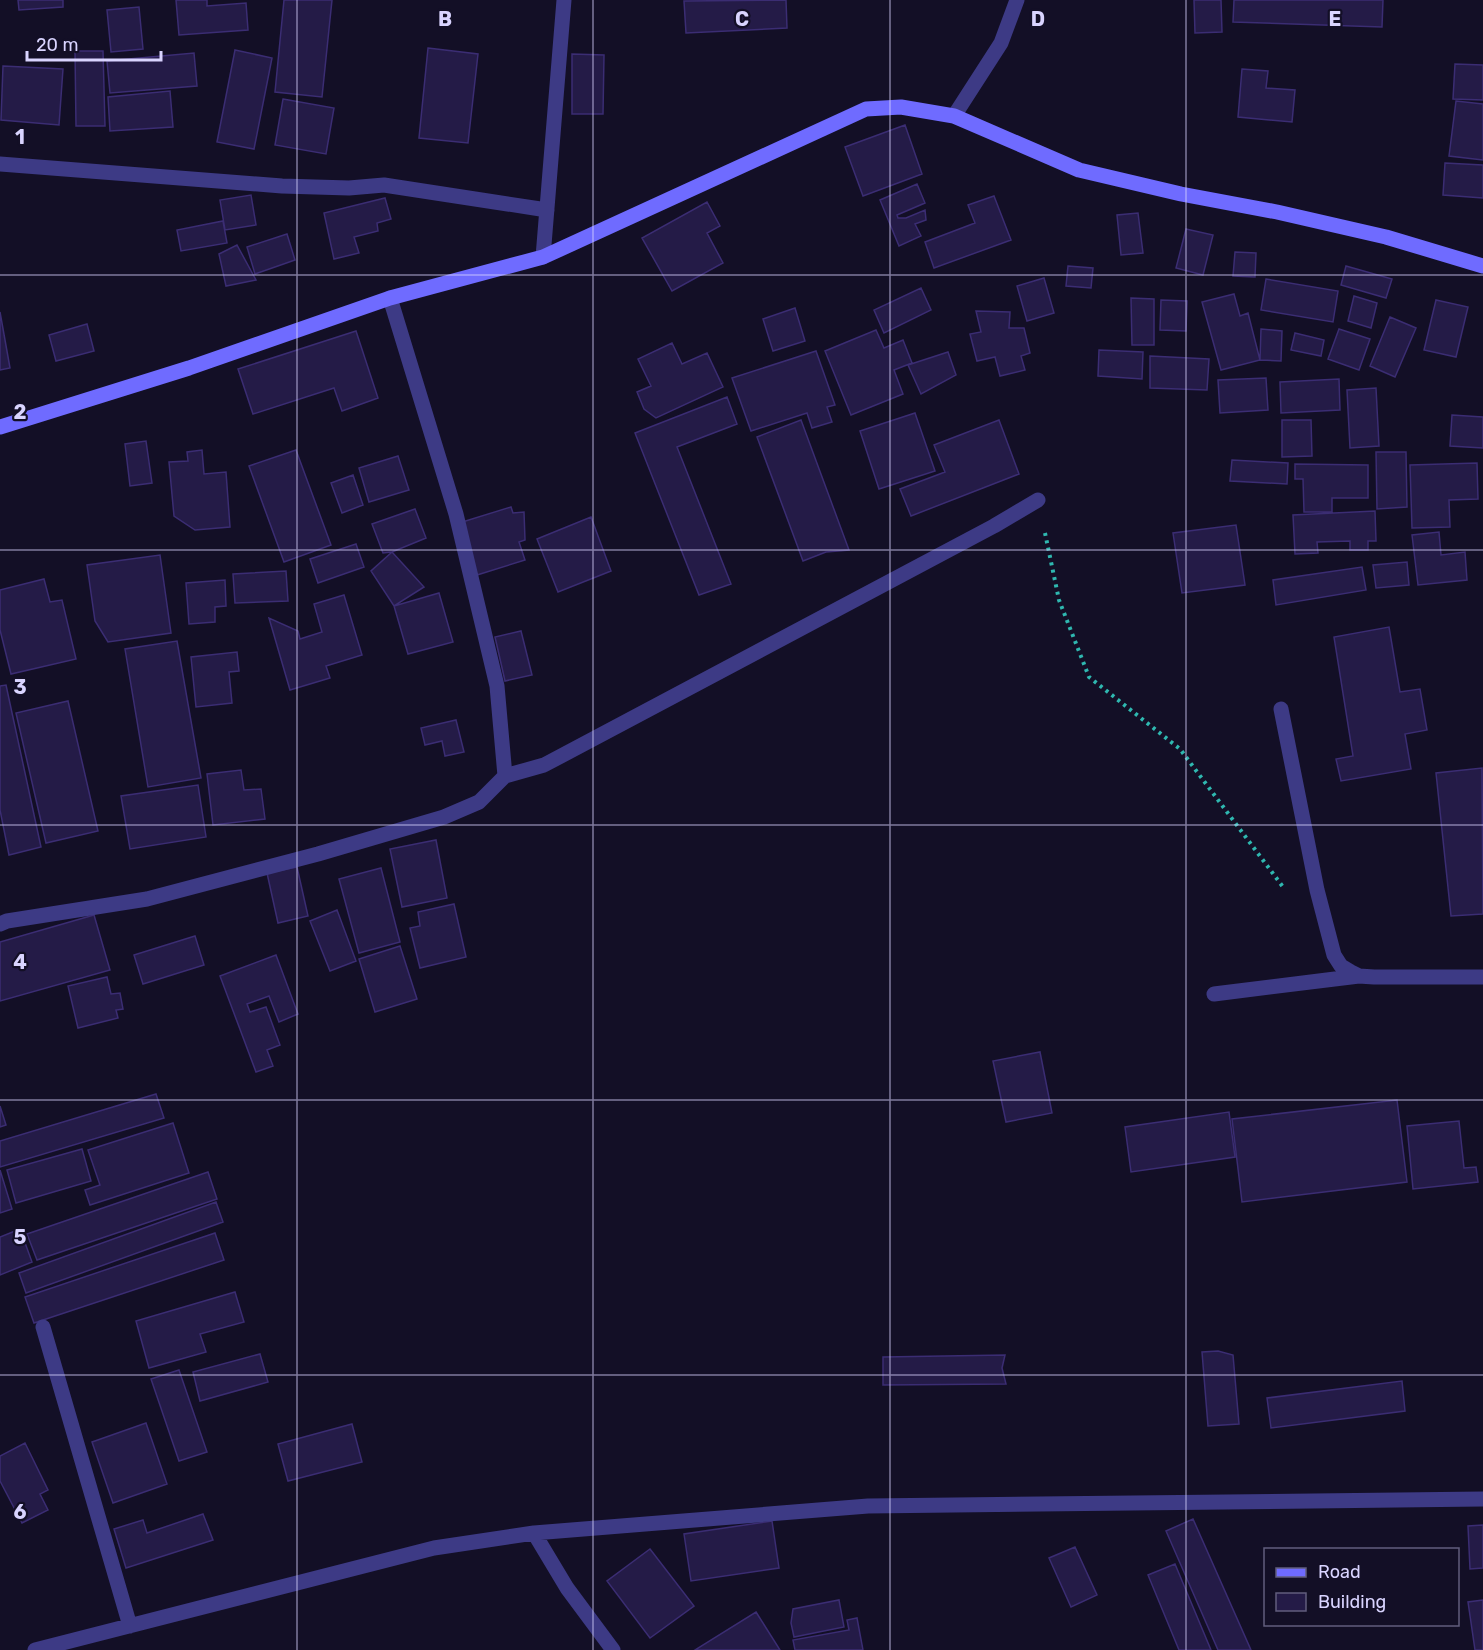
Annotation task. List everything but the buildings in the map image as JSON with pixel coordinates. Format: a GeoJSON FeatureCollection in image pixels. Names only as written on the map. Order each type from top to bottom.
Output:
{"type":"FeatureCollection","features":[{"type":"Feature","properties":{"kind":"main road"},"geometry":{"type":"LineString","coordinates":[[0,427],[189,368],[390,298],[543,257],[866,109],[901,107],[954,116],[1079,170],[1386,237],[1483,266]]}},
{"type":"Feature","properties":{"kind":"street"},"geometry":{"type":"LineString","coordinates":[[543,257],[564,0]]}},
{"type":"Feature","properties":{"kind":"street"},"geometry":{"type":"LineString","coordinates":[[954,116],[1001,43],[1017,0]]}},
{"type":"Feature","properties":{"kind":"street"},"geometry":{"type":"LineString","coordinates":[[0,164],[282,186],[349,188],[384,185],[547,210]]}},
{"type":"Feature","properties":{"kind":"street"},"geometry":{"type":"LineString","coordinates":[[390,298],[456,514],[497,686],[505,776]]}},
{"type":"Feature","properties":{"kind":"street"},"geometry":{"type":"LineString","coordinates":[[0,924],[147,898],[318,854],[444,817],[478,802],[505,776],[544,765],[994,526],[1038,500]]}},
{"type":"Feature","properties":{"kind":"street"},"geometry":{"type":"LineString","coordinates":[[1281,709],[1317,890],[1334,955],[1341,966],[1359,976]]}},
{"type":"Feature","properties":{"kind":"street"},"geometry":{"type":"LineString","coordinates":[[1214,994],[1359,976],[1483,977]]}},
{"type":"Feature","properties":{"kind":"street"},"geometry":{"type":"LineString","coordinates":[[43,1327],[130,1626]]}},
{"type":"Feature","properties":{"kind":"street"},"geometry":{"type":"LineString","coordinates":[[35,1650],[62,1647],[130,1626],[434,1548],[534,1533],[868,1506],[1483,1499]]}},
{"type":"Feature","properties":{"kind":"street"},"geometry":{"type":"LineString","coordinates":[[534,1533],[567,1588],[613,1650]]}},
{"type":"Feature","properties":{"kind":"path"},"geometry":{"type":"LineString","coordinates":[[1038,500],[1059,600],[1089,677],[1180,749],[1286,891]]}}]}
